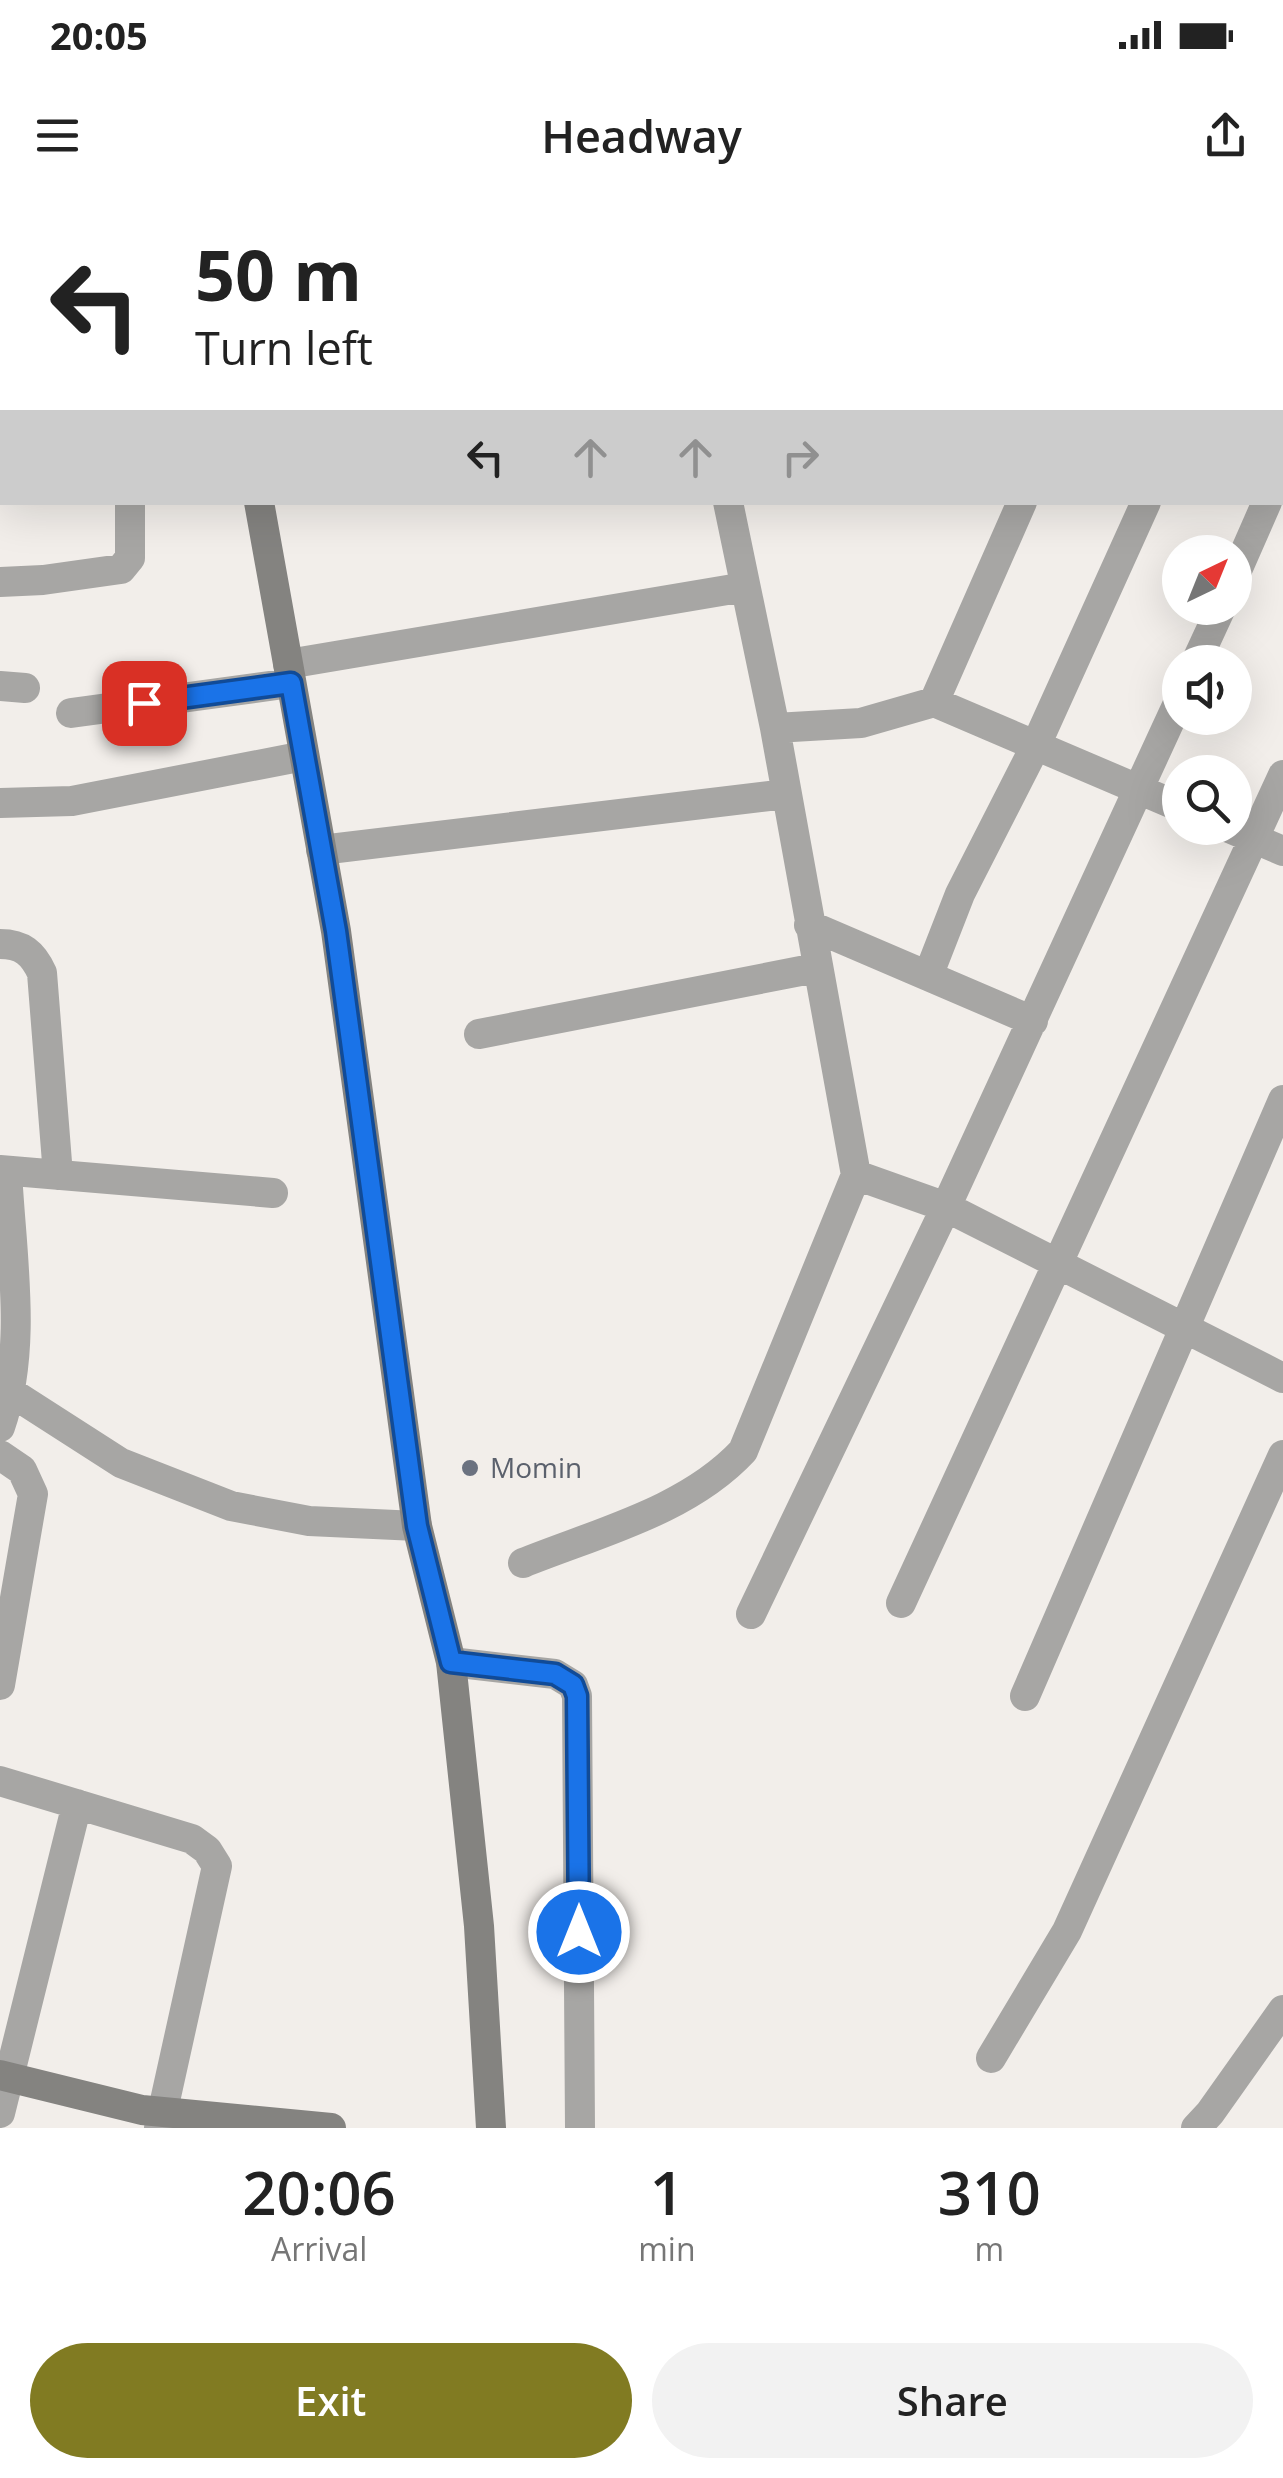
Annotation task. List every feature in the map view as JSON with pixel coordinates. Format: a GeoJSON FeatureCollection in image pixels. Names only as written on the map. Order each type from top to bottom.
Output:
{"type":"FeatureCollection","features":[{"type":"Feature","properties":{"kind":"main road"},"geometry":{"type":"LineString","coordinates":[[261,505],[344,988],[417,1526],[451,1662],[479,1926],[491,2128]]}},
{"type":"Feature","properties":{"kind":"main road"},"geometry":{"type":"LineString","coordinates":[[4,2076],[142,2110],[161,2120],[331,2128]]}},
{"type":"Feature","properties":{"kind":"street"},"geometry":{"type":"LineString","coordinates":[[0,582],[121,569],[130,558],[130,505]]}},
{"type":"Feature","properties":{"kind":"street"},"geometry":{"type":"LineString","coordinates":[[523,1563],[678,1501],[743,1450],[856,1175],[775,728],[729,505]]}},
{"type":"Feature","properties":{"kind":"street"},"geometry":{"type":"LineString","coordinates":[[934,702],[1021,505]]}},
{"type":"Feature","properties":{"kind":"street"},"geometry":{"type":"LineString","coordinates":[[928,976],[960,894],[1036,745],[1145,505]]}},
{"type":"Feature","properties":{"kind":"street"},"geometry":{"type":"LineString","coordinates":[[1252,536],[1266,505]]}},
{"type":"Feature","properties":{"kind":"street"},"geometry":{"type":"LineString","coordinates":[[71,713],[745,587]]}},
{"type":"Feature","properties":{"kind":"street"},"geometry":{"type":"LineString","coordinates":[[775,728],[860,723],[934,702],[1162,799]]}},
{"type":"Feature","properties":{"kind":"street"},"geometry":{"type":"LineString","coordinates":[[752,1614],[1164,735]]}},
{"type":"Feature","properties":{"kind":"street"},"geometry":{"type":"LineString","coordinates":[[0,803],[72,800],[304,756]]}},
{"type":"Feature","properties":{"kind":"street"},"geometry":{"type":"LineString","coordinates":[[1252,819],[1283,775]]}},
{"type":"Feature","properties":{"kind":"street"},"geometry":{"type":"LineString","coordinates":[[321,850],[786,794]]}},
{"type":"Feature","properties":{"kind":"street"},"geometry":{"type":"LineString","coordinates":[[1252,837],[1283,851]]}},
{"type":"Feature","properties":{"kind":"street"},"geometry":{"type":"LineString","coordinates":[[901,1603],[1058,1266],[1237,845]]}},
{"type":"Feature","properties":{"kind":"street"},"geometry":{"type":"LineString","coordinates":[[809,925],[1032,1021]]}},
{"type":"Feature","properties":{"kind":"street"},"geometry":{"type":"LineString","coordinates":[[0,944],[14,944],[34,955],[42,973],[58,1175]]}},
{"type":"Feature","properties":{"kind":"street"},"geometry":{"type":"LineString","coordinates":[[479,1034],[816,968]]}},
{"type":"Feature","properties":{"kind":"street"},"geometry":{"type":"LineString","coordinates":[[1025,1696],[1182,1328],[1280,1113]]}},
{"type":"Feature","properties":{"kind":"street"},"geometry":{"type":"LineString","coordinates":[[0,1427],[12,1393],[16,1338],[7,1287],[4,1170],[274,1193]]}},
{"type":"Feature","properties":{"kind":"street"},"geometry":{"type":"LineString","coordinates":[[856,1175],[946,1207],[1283,1378]]}},
{"type":"Feature","properties":{"kind":"street"},"geometry":{"type":"LineString","coordinates":[[12,1393],[120,1463],[231,1506],[308,1521],[417,1526]]}},
{"type":"Feature","properties":{"kind":"street"},"geometry":{"type":"LineString","coordinates":[[0,1455],[22,1470],[33,1494],[0,1685]]}},
{"type":"Feature","properties":{"kind":"street"},"geometry":{"type":"LineString","coordinates":[[991,2058],[1067,1931],[1283,1456]]}},
{"type":"Feature","properties":{"kind":"street"},"geometry":{"type":"LineString","coordinates":[[451,1662],[555,1674],[573,1685],[577,1696],[580,2128]]}},
{"type":"Feature","properties":{"kind":"street"},"geometry":{"type":"LineString","coordinates":[[0,1781],[192,1839],[207,1850],[217,1866],[161,2120]]}},
{"type":"Feature","properties":{"kind":"street"},"geometry":{"type":"LineString","coordinates":[[0,2113],[4,2076],[77,1804]]}},
{"type":"Feature","properties":{"kind":"street"},"geometry":{"type":"LineString","coordinates":[[1196,2128],[1283,2010]]}},
{"type":"Feature","properties":{"kind":"place","name":"Momin"},"geometry":{"type":"Point","coordinates":[470,1468]}},
{"type":"Feature","properties":{"kind":"route"},"geometry":{"type":"LineString","coordinates":[[144,703],[291,683],[336,931],[417,1526],[451,1662],[555,1674],[573,1685],[577,1696],[579,1932]]}}]}
